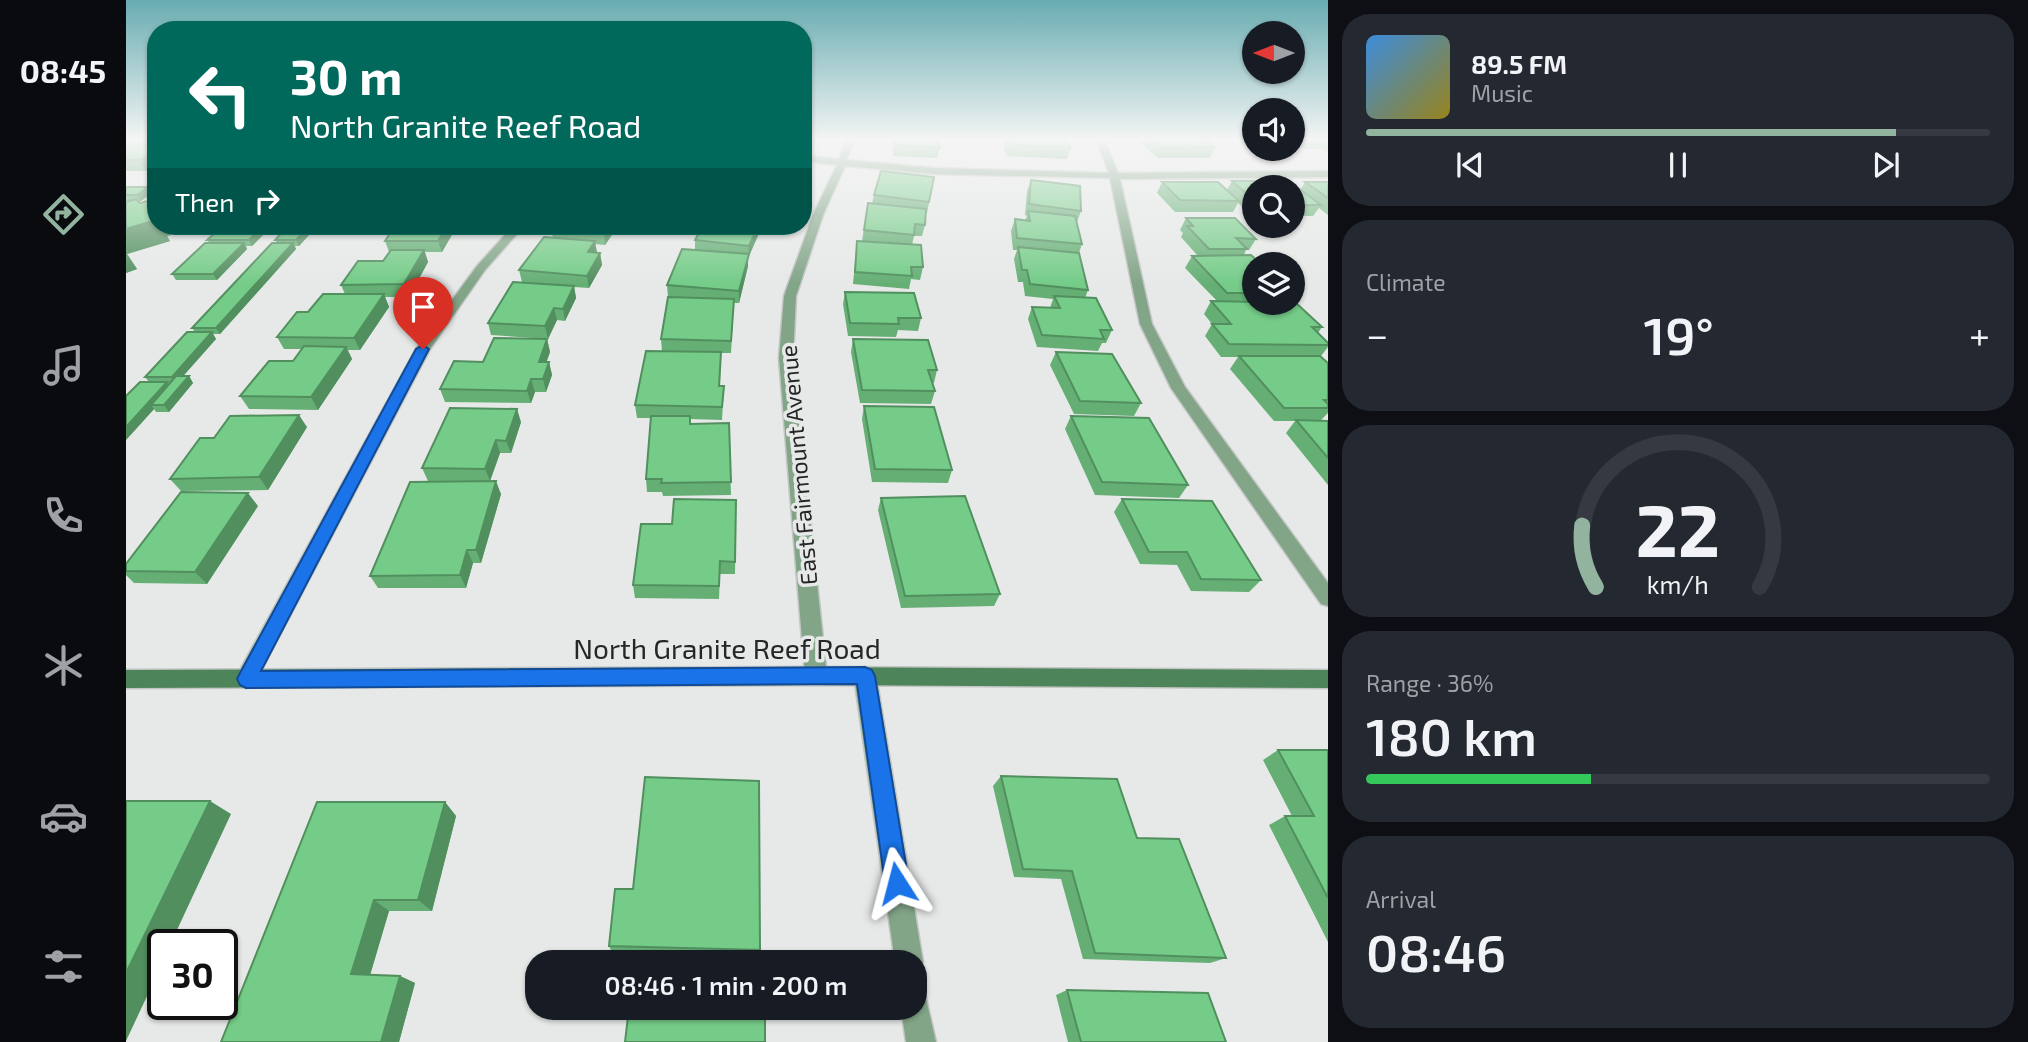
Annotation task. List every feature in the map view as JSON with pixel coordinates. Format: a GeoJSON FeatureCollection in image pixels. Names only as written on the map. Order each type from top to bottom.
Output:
{"type":"FeatureCollection","features":[{"type":"Feature","properties":{"kind":"street","name":"East Fairmount Avenue"},"geometry":{"type":"LineString","coordinates":[[812,232],[831,188]]}},
{"type":"Feature","properties":{"kind":"street"},"geometry":{"type":"LineString","coordinates":[[1117,188],[1146,324],[1178,387],[1328,598]]}},
{"type":"Feature","properties":{"kind":"street"},"geometry":{"type":"LineString","coordinates":[[246,679],[423,349],[481,268],[511,235]]}},
{"type":"Feature","properties":{"kind":"street","name":"East Fairmount Avenue"},"geometry":{"type":"LineString","coordinates":[[811,235],[790,296],[786,358],[816,676]]}},
{"type":"Feature","properties":{"kind":"street","name":"North Granite Reef Road"},"geometry":{"type":"LineString","coordinates":[[126,679],[816,676],[1328,678]]}},
{"type":"Feature","properties":{"kind":"street"},"geometry":{"type":"LineString","coordinates":[[865,676],[907,950]]}},
{"type":"Feature","properties":{"kind":"street"},"geometry":{"type":"LineString","coordinates":[[918,1020],[921,1042]]}},
{"type":"Feature","properties":{"kind":"building"},"geometry":{"type":"Polygon","coordinates":[[[126,188],[147,188],[137,195],[126,195],[126,188]]]}},
{"type":"Feature","properties":{"kind":"building"},"geometry":{"type":"Polygon","coordinates":[[[876,188],[932,188],[929,202],[874,195],[876,188]]]}},
{"type":"Feature","properties":{"kind":"building"},"geometry":{"type":"Polygon","coordinates":[[[1030,188],[1080,188],[1081,211],[1029,204],[1030,188]]]}},
{"type":"Feature","properties":{"kind":"building"},"geometry":{"type":"Polygon","coordinates":[[[1168,188],[1224,188],[1239,201],[1180,200],[1168,188]]]}},
{"type":"Feature","properties":{"kind":"building"},"geometry":{"type":"Polygon","coordinates":[[[1313,188],[1328,188],[1328,198],[1313,188]]]}},
{"type":"Feature","properties":{"kind":"building"},"geometry":{"type":"Polygon","coordinates":[[[1305,193],[1321,205],[1305,205],[1305,193]]]}},
{"type":"Feature","properties":{"kind":"building"},"geometry":{"type":"Polygon","coordinates":[[[136,199],[140,203],[147,201],[147,223],[126,229],[126,202],[136,199]]]}},
{"type":"Feature","properties":{"kind":"building"},"geometry":{"type":"Polygon","coordinates":[[[868,203],[926,209],[925,225],[915,224],[914,235],[864,230],[868,203]]]}},
{"type":"Feature","properties":{"kind":"building"},"geometry":{"type":"Polygon","coordinates":[[[1028,211],[1075,216],[1082,244],[1017,238],[1015,219],[1030,221],[1028,211]]]}},
{"type":"Feature","properties":{"kind":"building"},"geometry":{"type":"Polygon","coordinates":[[[1186,218],[1235,218],[1242,225],[1242,238],[1256,239],[1236,238],[1247,249],[1209,249],[1187,226],[1193,226],[1186,218]]]}},
{"type":"Feature","properties":{"kind":"building"},"geometry":{"type":"Polygon","coordinates":[[[213,235],[254,235],[249,240],[207,240],[213,235]]]}},
{"type":"Feature","properties":{"kind":"building"},"geometry":{"type":"Polygon","coordinates":[[[280,235],[301,235],[296,240],[275,240],[280,235]]]}},
{"type":"Feature","properties":{"kind":"building"},"geometry":{"type":"Polygon","coordinates":[[[389,235],[442,235],[438,241],[385,241],[389,235]]]}},
{"type":"Feature","properties":{"kind":"building"},"geometry":{"type":"Polygon","coordinates":[[[698,235],[754,235],[749,246],[695,240],[698,235]]]}},
{"type":"Feature","properties":{"kind":"building"},"geometry":{"type":"Polygon","coordinates":[[[544,237],[595,241],[588,252],[600,253],[587,276],[519,270],[544,237]]]}},
{"type":"Feature","properties":{"kind":"building"},"geometry":{"type":"Polygon","coordinates":[[[857,241],[921,245],[923,267],[911,267],[912,276],[855,272],[857,241]]]}},
{"type":"Feature","properties":{"kind":"building"},"geometry":{"type":"Polygon","coordinates":[[[205,243],[244,243],[213,274],[172,274],[205,243]]]}},
{"type":"Feature","properties":{"kind":"building"},"geometry":{"type":"Polygon","coordinates":[[[272,243],[293,243],[216,328],[192,328],[272,243]]]}},
{"type":"Feature","properties":{"kind":"building"},"geometry":{"type":"Polygon","coordinates":[[[1018,247],[1079,253],[1088,290],[1030,284],[1027,270],[1022,270],[1018,247]]]}},
{"type":"Feature","properties":{"kind":"building"},"geometry":{"type":"Polygon","coordinates":[[[682,249],[749,254],[739,291],[667,285],[682,249]]]}},
{"type":"Feature","properties":{"kind":"building"},"geometry":{"type":"Polygon","coordinates":[[[391,250],[424,250],[404,284],[341,285],[358,261],[383,261],[391,250]]]}},
{"type":"Feature","properties":{"kind":"building"},"geometry":{"type":"Polygon","coordinates":[[[1242,255],[1242,293],[1227,293],[1192,256],[1242,255]]]}},
{"type":"Feature","properties":{"kind":"building"},"geometry":{"type":"Polygon","coordinates":[[[513,282],[574,286],[563,309],[554,308],[545,326],[488,323],[513,282]]]}},
{"type":"Feature","properties":{"kind":"building"},"geometry":{"type":"Polygon","coordinates":[[[845,292],[914,293],[921,318],[898,318],[899,324],[850,323],[845,292]]]}},
{"type":"Feature","properties":{"kind":"building"},"geometry":{"type":"Polygon","coordinates":[[[323,294],[384,294],[354,338],[277,337],[297,312],[308,312],[323,294]]]}},
{"type":"Feature","properties":{"kind":"building"},"geometry":{"type":"Polygon","coordinates":[[[1054,296],[1096,298],[1112,330],[1100,330],[1104,339],[1042,335],[1032,307],[1060,308],[1054,296]]]}},
{"type":"Feature","properties":{"kind":"building"},"geometry":{"type":"Polygon","coordinates":[[[668,297],[734,299],[731,341],[661,339],[668,297]]]}},
{"type":"Feature","properties":{"kind":"building"},"geometry":{"type":"Polygon","coordinates":[[[1211,301],[1242,302],[1242,315],[1305,315],[1305,311],[1322,327],[1312,327],[1328,345],[1229,344],[1212,324],[1231,324],[1211,301]]]}},
{"type":"Feature","properties":{"kind":"building"},"geometry":{"type":"Polygon","coordinates":[[[187,332],[212,332],[172,377],[145,377],[187,332]]]}},
{"type":"Feature","properties":{"kind":"building"},"geometry":{"type":"Polygon","coordinates":[[[494,338],[547,339],[539,362],[549,362],[543,379],[531,379],[527,391],[440,389],[454,361],[483,362],[494,338]]]}},
{"type":"Feature","properties":{"kind":"building"},"geometry":{"type":"Polygon","coordinates":[[[853,339],[928,340],[937,370],[928,370],[935,391],[862,390],[853,339]]]}},
{"type":"Feature","properties":{"kind":"building"},"geometry":{"type":"Polygon","coordinates":[[[304,346],[346,347],[311,397],[240,396],[269,361],[293,361],[304,346]]]}},
{"type":"Feature","properties":{"kind":"building"},"geometry":{"type":"Polygon","coordinates":[[[646,351],[721,352],[719,386],[724,386],[722,407],[635,405],[646,351]]]}},
{"type":"Feature","properties":{"kind":"building"},"geometry":{"type":"Polygon","coordinates":[[[1056,352],[1112,354],[1141,403],[1080,401],[1056,352]]]}},
{"type":"Feature","properties":{"kind":"building"},"geometry":{"type":"Polygon","coordinates":[[[1239,356],[1320,356],[1328,363],[1328,400],[1324,400],[1328,408],[1284,408],[1239,356]]]}},
{"type":"Feature","properties":{"kind":"building"},"geometry":{"type":"Polygon","coordinates":[[[176,376],[189,376],[164,405],[151,405],[176,376]]]}},
{"type":"Feature","properties":{"kind":"building"},"geometry":{"type":"Polygon","coordinates":[[[140,382],[167,382],[126,427],[126,396],[140,382]]]}},
{"type":"Feature","properties":{"kind":"building"},"geometry":{"type":"Polygon","coordinates":[[[864,406],[934,407],[952,470],[875,469],[864,406]]]}},
{"type":"Feature","properties":{"kind":"building"},"geometry":{"type":"Polygon","coordinates":[[[450,408],[517,409],[506,441],[496,440],[485,469],[422,468],[450,408]]]}},
{"type":"Feature","properties":{"kind":"building"},"geometry":{"type":"Polygon","coordinates":[[[299,415],[259,477],[170,479],[200,438],[214,438],[230,416],[299,415]]]}},
{"type":"Feature","properties":{"kind":"building"},"geometry":{"type":"Polygon","coordinates":[[[651,416],[690,416],[690,424],[729,423],[731,482],[661,483],[662,479],[646,479],[651,416]]]}},
{"type":"Feature","properties":{"kind":"building"},"geometry":{"type":"Polygon","coordinates":[[[1071,416],[1149,418],[1188,485],[1102,482],[1071,416]]]}},
{"type":"Feature","properties":{"kind":"building"},"geometry":{"type":"Polygon","coordinates":[[[1296,420],[1328,421],[1328,458],[1296,420]]]}},
{"type":"Feature","properties":{"kind":"building"},"geometry":{"type":"Polygon","coordinates":[[[496,481],[476,550],[467,550],[460,575],[370,576],[410,482],[496,481]]]}},
{"type":"Feature","properties":{"kind":"building"},"geometry":{"type":"Polygon","coordinates":[[[181,492],[248,493],[195,572],[126,571],[126,564],[181,492]]]}},
{"type":"Feature","properties":{"kind":"building"},"geometry":{"type":"Polygon","coordinates":[[[965,496],[1000,594],[905,596],[881,498],[965,496]]]}},
{"type":"Feature","properties":{"kind":"building"},"geometry":{"type":"Polygon","coordinates":[[[674,499],[736,500],[735,562],[720,561],[719,586],[633,585],[641,524],[672,524],[674,499]]]}},
{"type":"Feature","properties":{"kind":"building"},"geometry":{"type":"Polygon","coordinates":[[[1122,499],[1212,501],[1261,580],[1201,579],[1187,552],[1149,552],[1122,499]]]}},
{"type":"Feature","properties":{"kind":"building"},"geometry":{"type":"Polygon","coordinates":[[[1278,750],[1328,750],[1328,898],[1285,816],[1314,816],[1278,750]]]}},
{"type":"Feature","properties":{"kind":"building"},"geometry":{"type":"Polygon","coordinates":[[[1001,776],[1117,779],[1137,838],[1179,839],[1226,958],[1095,953],[1072,871],[1023,869],[1001,776]]]}},
{"type":"Feature","properties":{"kind":"building"},"geometry":{"type":"Polygon","coordinates":[[[645,777],[759,781],[760,950],[609,946],[615,889],[633,889],[645,777]]]}},
{"type":"Feature","properties":{"kind":"building"},"geometry":{"type":"Polygon","coordinates":[[[126,801],[210,801],[147,929],[126,973],[126,801]]]}},
{"type":"Feature","properties":{"kind":"building"},"geometry":{"type":"Polygon","coordinates":[[[317,802],[445,802],[418,900],[374,900],[351,974],[400,976],[381,1042],[221,1042],[230,1020],[238,1020],[238,1000],[317,802]]]}},
{"type":"Feature","properties":{"kind":"building"},"geometry":{"type":"Polygon","coordinates":[[[1067,990],[1208,993],[1226,1042],[1081,1042],[1067,990]]]}},
{"type":"Feature","properties":{"kind":"building"},"geometry":{"type":"Polygon","coordinates":[[[628,1020],[765,1020],[765,1042],[625,1042],[628,1020]]]}},
{"type":"Feature","properties":{"kind":"route"},"geometry":{"type":"LineString","coordinates":[[423,349],[246,679],[865,676],[897,883]]}}]}
